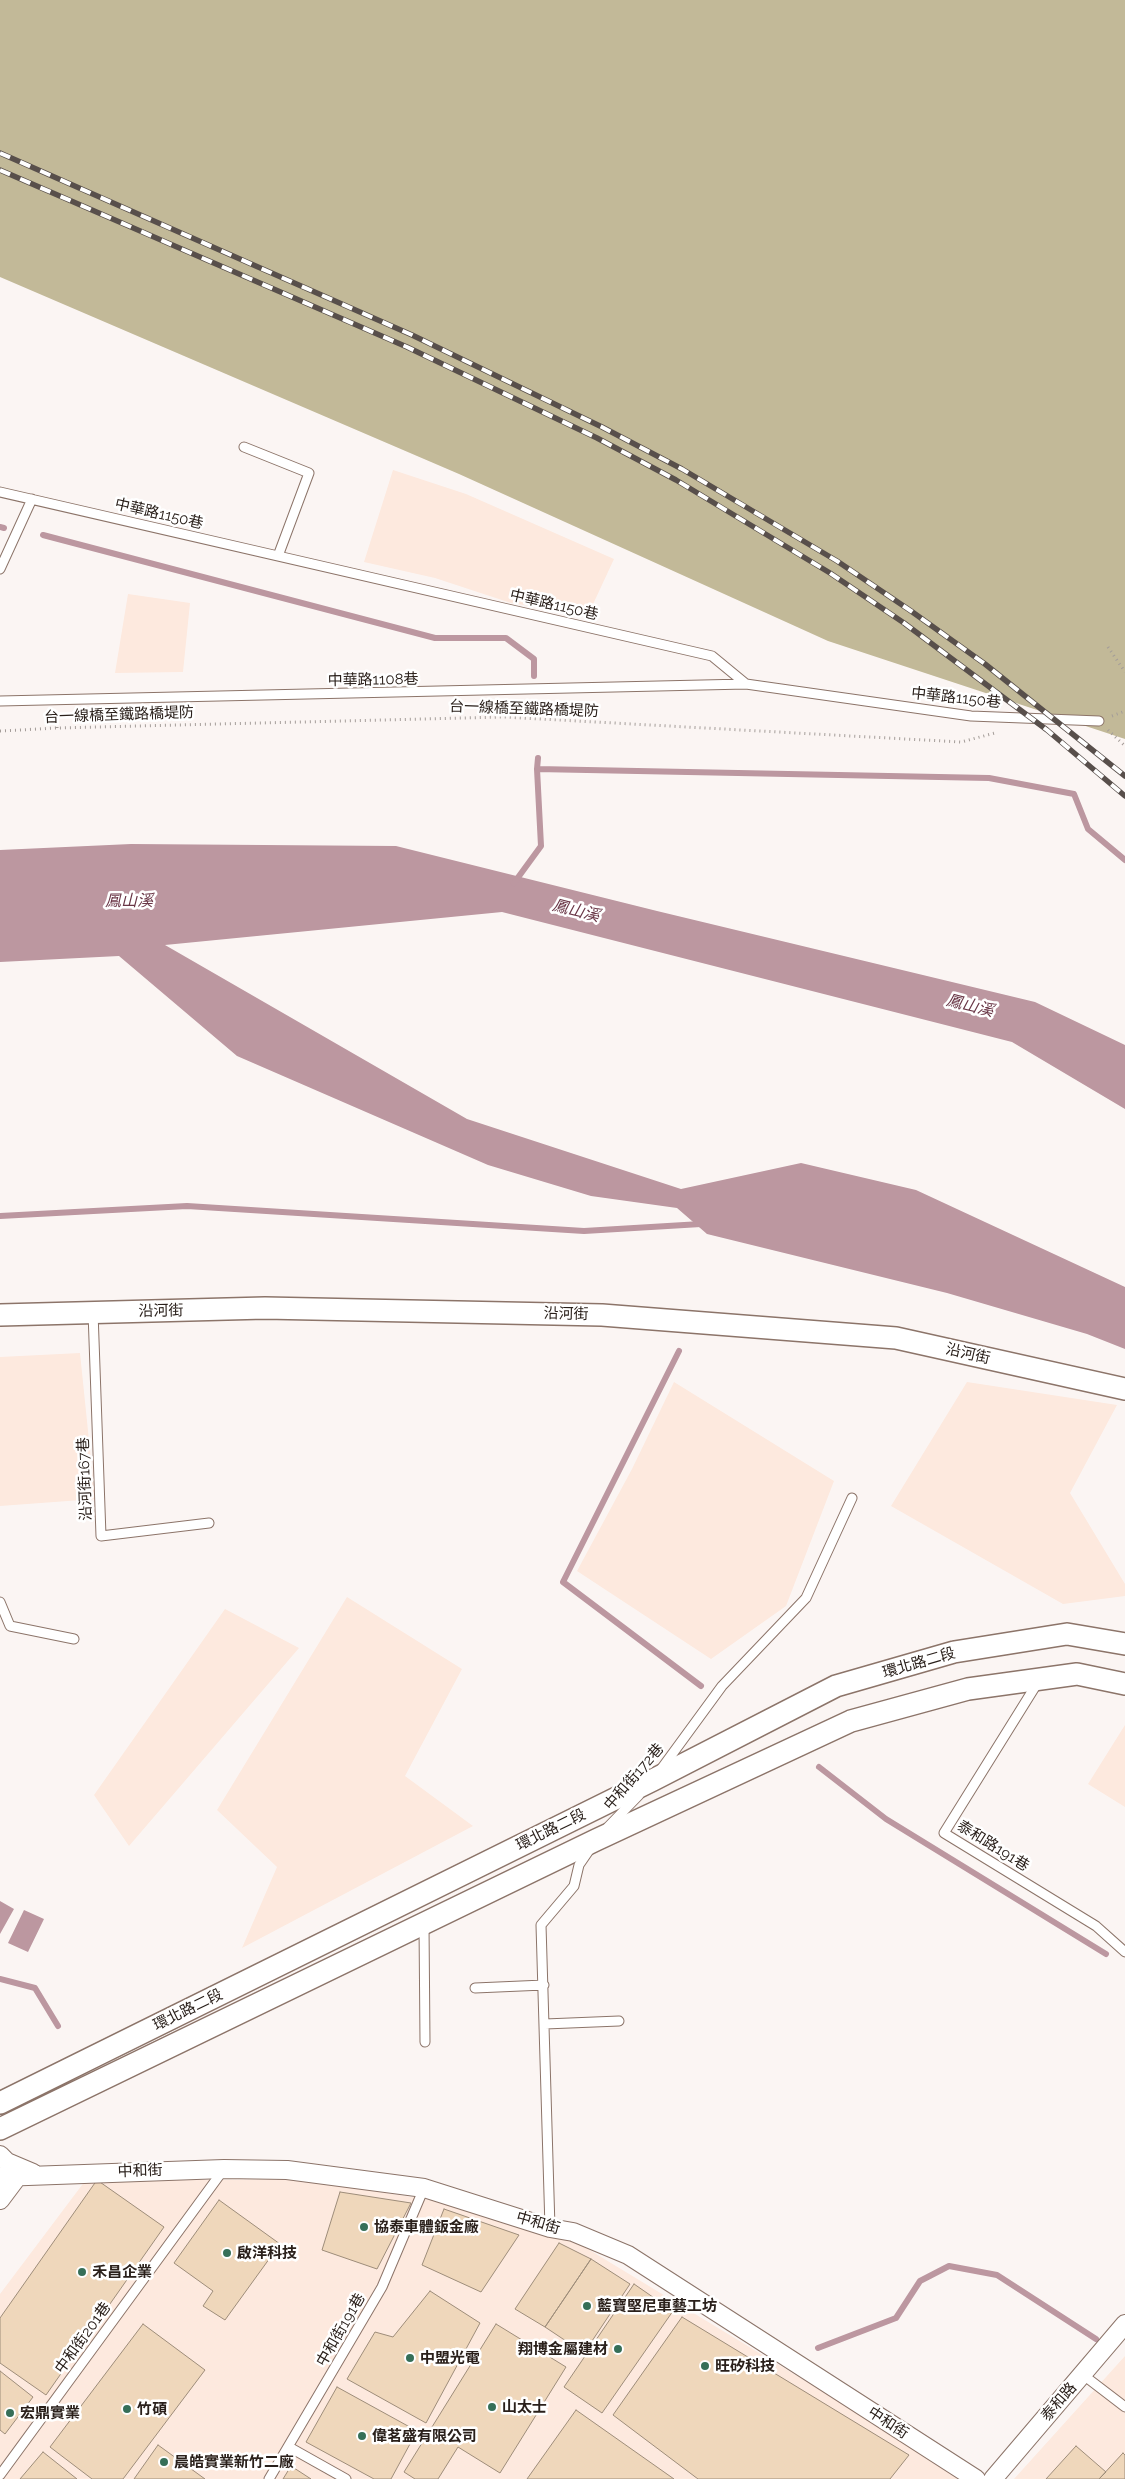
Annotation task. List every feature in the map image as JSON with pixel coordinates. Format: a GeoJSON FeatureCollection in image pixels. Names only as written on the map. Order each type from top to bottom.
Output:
{"type":"FeatureCollection","features":[{"type":"Feature","properties":{"kind":"street","name":"沿河街"},"geometry":{"type":"LineString","coordinates":[[0,1315],[265,1308],[602,1315],[896,1338],[1125,1389]]}},
{"type":"Feature","properties":{"kind":"street","name":"環北路二段"},"geometry":{"type":"LineString","coordinates":[[0,2103],[653,1780],[836,1686],[954,1652],[1067,1634],[1125,1644]]}},
{"type":"Feature","properties":{"kind":"street","name":"環北路二段"},"geometry":{"type":"LineString","coordinates":[[0,2130],[596,1840],[851,1721],[968,1689],[1076,1674],[1125,1684]]}},
{"type":"Feature","properties":{"kind":"street","name":"中和街"},"geometry":{"type":"LineString","coordinates":[[0,2155],[6,2162],[27,2175]]}},
{"type":"Feature","properties":{"kind":"street","name":"中和街"},"geometry":{"type":"LineString","coordinates":[[0,2177],[224,2169],[287,2170],[424,2188],[550,2228],[573,2232],[628,2255],[976,2479]]}},
{"type":"Feature","properties":{"kind":"street"},"geometry":{"type":"LineString","coordinates":[[0,2200],[27,2175]]}},
{"type":"Feature","properties":{"kind":"street","name":"泰和路"},"geometry":{"type":"LineString","coordinates":[[993,2479],[1125,2324]]}},
{"type":"Feature","properties":{"kind":"lane"},"geometry":{"type":"LineString","coordinates":[[244,447],[309,472],[278,556]]}},
{"type":"Feature","properties":{"kind":"lane","name":"中華路1150巷"},"geometry":{"type":"LineString","coordinates":[[0,492],[712,656],[746,684],[971,716],[1099,721]]}},
{"type":"Feature","properties":{"kind":"lane"},"geometry":{"type":"LineString","coordinates":[[0,569],[32,499]]}},
{"type":"Feature","properties":{"kind":"lane","name":"中華路1108巷"},"geometry":{"type":"LineString","coordinates":[[0,701],[746,684]]}},
{"type":"Feature","properties":{"kind":"lane","name":"沿河街167巷"},"geometry":{"type":"LineString","coordinates":[[93,1312],[100,1536],[209,1523]]}},
{"type":"Feature","properties":{"kind":"lane","name":"中和街172巷"},"geometry":{"type":"LineString","coordinates":[[550,2228],[541,1925],[574,1886],[579,1865],[596,1840],[653,1780],[722,1686],[806,1598],[852,1498]]}},
{"type":"Feature","properties":{"kind":"lane"},"geometry":{"type":"LineString","coordinates":[[0,1602],[10,1626],[74,1639]]}},
{"type":"Feature","properties":{"kind":"lane","name":"泰和路191巷"},"geometry":{"type":"LineString","coordinates":[[1040,1679],[944,1833],[1096,1926],[1125,1952]]}},
{"type":"Feature","properties":{"kind":"lane"},"geometry":{"type":"LineString","coordinates":[[424,1924],[425,2042]]}},
{"type":"Feature","properties":{"kind":"lane"},"geometry":{"type":"LineString","coordinates":[[475,1988],[544,1985]]}},
{"type":"Feature","properties":{"kind":"lane"},"geometry":{"type":"LineString","coordinates":[[545,2024],[619,2021]]}},
{"type":"Feature","properties":{"kind":"lane","name":"中和街201巷"},"geometry":{"type":"LineString","coordinates":[[0,2475],[224,2169]]}},
{"type":"Feature","properties":{"kind":"lane","name":"中和街191巷"},"geometry":{"type":"LineString","coordinates":[[269,2479],[382,2287],[424,2188]]}},
{"type":"Feature","properties":{"kind":"lane"},"geometry":{"type":"LineString","coordinates":[[1082,2374],[1125,2407]]}},
{"type":"Feature","properties":{"kind":"lane"},"geometry":{"type":"LineString","coordinates":[[289,2447],[346,2479]]}},
{"type":"Feature","properties":{"kind":"path"},"geometry":{"type":"LineString","coordinates":[[1108,647],[1125,672]]}},
{"type":"Feature","properties":{"kind":"path","name":"台一線橋至鐵路橋堤防"},"geometry":{"type":"LineString","coordinates":[[0,732],[87,727],[504,717],[961,742],[998,732]]}},
{"type":"Feature","properties":{"kind":"path"},"geometry":{"type":"LineString","coordinates":[[1099,721],[1125,746]]}},
{"type":"Feature","properties":{"kind":"shaded area"},"geometry":{"type":"Polygon","coordinates":[[[0,0],[1125,0],[1125,739],[828,641],[459,474],[0,277],[0,0]]]}},
{"type":"Feature","properties":{"kind":"shaded area"},"geometry":{"type":"Polygon","coordinates":[[[393,470],[466,494],[614,559],[588,615],[511,603],[435,578],[364,562],[393,470]]]}},
{"type":"Feature","properties":{"kind":"shaded area"},"geometry":{"type":"Polygon","coordinates":[[[128,594],[190,603],[183,672],[115,673],[128,594]]]}},
{"type":"Feature","properties":{"kind":"shaded area"},"geometry":{"type":"Polygon","coordinates":[[[80,1353],[95,1499],[0,1506],[0,1357],[80,1353]]]}},
{"type":"Feature","properties":{"kind":"shaded area"},"geometry":{"type":"Polygon","coordinates":[[[674,1382],[834,1481],[786,1606],[711,1659],[577,1571],[632,1469],[674,1382]]]}},
{"type":"Feature","properties":{"kind":"shaded area"},"geometry":{"type":"Polygon","coordinates":[[[967,1382],[1117,1405],[1070,1493],[1125,1584],[1125,1596],[1063,1604],[891,1506],[967,1382]]]}},
{"type":"Feature","properties":{"kind":"shaded area"},"geometry":{"type":"Polygon","coordinates":[[[347,1597],[462,1669],[405,1776],[473,1826],[242,1948],[277,1867],[217,1810],[347,1597]]]}},
{"type":"Feature","properties":{"kind":"shaded area"},"geometry":{"type":"Polygon","coordinates":[[[225,1609],[299,1648],[129,1846],[94,1795],[225,1609]]]}},
{"type":"Feature","properties":{"kind":"shaded area"},"geometry":{"type":"Polygon","coordinates":[[[1125,1725],[1125,1807],[1088,1784],[1125,1725]]]}},
{"type":"Feature","properties":{"kind":"shaded area"},"geometry":{"type":"Polygon","coordinates":[[[294,2179],[438,2201],[578,2243],[967,2479],[0,2479],[0,2294],[85,2181],[294,2179]]]}},
{"type":"Feature","properties":{"kind":"shaded area"},"geometry":{"type":"Polygon","coordinates":[[[1125,2356],[1125,2479],[1014,2479],[1125,2356]]]}},
{"type":"Feature","properties":{"kind":"water","name":"鳳山溪"},"geometry":{"type":"Polygon","coordinates":[[[131,844],[396,846],[1035,1002],[1125,1045],[1125,1109],[1012,1042],[502,912],[165,945],[467,1119],[681,1189],[801,1163],[916,1190],[1125,1287],[1125,1349],[1087,1334],[947,1293],[707,1234],[677,1208],[591,1196],[488,1165],[237,1056],[119,956],[0,962],[0,850],[131,844]]]}},
{"type":"Feature","properties":{"kind":"water"},"geometry":{"type":"Polygon","coordinates":[[[0,1901],[14,1909],[0,1934],[0,1901]]]}},
{"type":"Feature","properties":{"kind":"water"},"geometry":{"type":"Polygon","coordinates":[[[24,1910],[44,1919],[28,1952],[8,1943],[24,1910]]]}},
{"type":"Feature","properties":{"kind":"building","name":"禾昌企業"},"geometry":{"type":"Polygon","coordinates":[[[97,2180],[164,2227],[46,2395],[0,2363],[0,2318],[97,2180]]]}},
{"type":"Feature","properties":{"kind":"building","name":"協泰車體鈑金廠"},"geometry":{"type":"Polygon","coordinates":[[[340,2192],[411,2203],[377,2269],[322,2250],[340,2192]]]}},
{"type":"Feature","properties":{"kind":"building","name":"啟洋科技"},"geometry":{"type":"Polygon","coordinates":[[[219,2200],[280,2244],[225,2320],[203,2306],[213,2291],[174,2263],[219,2200]]]}},
{"type":"Feature","properties":{"kind":"building"},"geometry":{"type":"Polygon","coordinates":[[[444,2209],[519,2235],[481,2292],[422,2265],[444,2209]]]}},
{"type":"Feature","properties":{"kind":"building"},"geometry":{"type":"Polygon","coordinates":[[[559,2243],[591,2259],[545,2327],[515,2309],[559,2243]]]}},
{"type":"Feature","properties":{"kind":"building","name":"藍寶堅尼車藝工坊"},"geometry":{"type":"Polygon","coordinates":[[[591,2259],[630,2284],[584,2353],[545,2327],[591,2259]]]}},
{"type":"Feature","properties":{"kind":"building","name":"翔博金屬建材"},"geometry":{"type":"Polygon","coordinates":[[[634,2284],[673,2311],[602,2413],[564,2387],[634,2284]]]}},
{"type":"Feature","properties":{"kind":"building","name":"中盟光電"},"geometry":{"type":"Polygon","coordinates":[[[430,2291],[480,2323],[426,2423],[347,2379],[375,2332],[393,2337],[430,2291]]]}},
{"type":"Feature","properties":{"kind":"building","name":"旺矽科技"},"geometry":{"type":"Polygon","coordinates":[[[682,2317],[909,2455],[890,2479],[698,2479],[613,2415],[682,2317]]]}},
{"type":"Feature","properties":{"kind":"building","name":"竹碩"},"geometry":{"type":"Polygon","coordinates":[[[143,2324],[205,2370],[123,2479],[92,2479],[50,2447],[143,2324]]]}},
{"type":"Feature","properties":{"kind":"building","name":"山太士"},"geometry":{"type":"Polygon","coordinates":[[[496,2324],[566,2367],[500,2473],[458,2447],[438,2479],[415,2479],[404,2472],[496,2324]]]}},
{"type":"Feature","properties":{"kind":"building","name":"宏鼎實業"},"geometry":{"type":"Polygon","coordinates":[[[0,2371],[33,2397],[5,2434],[0,2430],[0,2371]]]}},
{"type":"Feature","properties":{"kind":"building","name":"偉茗盛有限公司"},"geometry":{"type":"Polygon","coordinates":[[[337,2387],[417,2431],[391,2479],[374,2479],[306,2442],[337,2387]]]}},
{"type":"Feature","properties":{"kind":"building"},"geometry":{"type":"Polygon","coordinates":[[[576,2410],[674,2479],[527,2479],[576,2410]]]}},
{"type":"Feature","properties":{"kind":"building","name":"晨皓實業新竹二廠"},"geometry":{"type":"Polygon","coordinates":[[[158,2445],[205,2479],[134,2479],[158,2445]]]}},
{"type":"Feature","properties":{"kind":"building"},"geometry":{"type":"Polygon","coordinates":[[[1076,2446],[1106,2472],[1099,2479],[1046,2479],[1076,2446]]]}},
{"type":"Feature","properties":{"kind":"building"},"geometry":{"type":"Polygon","coordinates":[[[43,2452],[77,2479],[20,2479],[43,2452]]]}},
{"type":"Feature","properties":{"kind":"building"},"geometry":{"type":"Polygon","coordinates":[[[1123,2453],[1125,2455],[1125,2479],[1099,2479],[1123,2453]]]}},
{"type":"Feature","properties":{"kind":"building"},"geometry":{"type":"Polygon","coordinates":[[[291,2466],[311,2479],[283,2479],[291,2466]]]}},
{"type":"Feature","properties":{"kind":"waterway"},"geometry":{"type":"LineString","coordinates":[[0,527],[4,528]]}},
{"type":"Feature","properties":{"kind":"waterway"},"geometry":{"type":"LineString","coordinates":[[43,535],[435,638],[506,638],[534,659],[534,676]]}},
{"type":"Feature","properties":{"kind":"waterway"},"geometry":{"type":"LineString","coordinates":[[538,758],[537,769],[989,778],[1074,794],[1088,829],[1125,860]]}},
{"type":"Feature","properties":{"kind":"waterway"},"geometry":{"type":"LineString","coordinates":[[514,883],[541,846],[537,769]]}},
{"type":"Feature","properties":{"kind":"waterway"},"geometry":{"type":"LineString","coordinates":[[0,1216],[187,1206],[584,1231],[701,1224]]}},
{"type":"Feature","properties":{"kind":"waterway"},"geometry":{"type":"LineString","coordinates":[[679,1351],[563,1582],[701,1686]]}},
{"type":"Feature","properties":{"kind":"waterway"},"geometry":{"type":"LineString","coordinates":[[819,1767],[886,1819],[1106,1954]]}},
{"type":"Feature","properties":{"kind":"waterway"},"geometry":{"type":"LineString","coordinates":[[0,1979],[35,1988],[58,2026]]}},
{"type":"Feature","properties":{"kind":"waterway"},"geometry":{"type":"LineString","coordinates":[[818,2348],[896,2318],[920,2281],[949,2266],[997,2275],[1096,2339]]}},
{"type":"Feature","properties":{"kind":"railway"},"geometry":{"type":"LineString","coordinates":[[0,153],[412,335],[602,427],[682,469],[837,561],[911,611],[985,664],[1125,776]]}},
{"type":"Feature","properties":{"kind":"railway"},"geometry":{"type":"LineString","coordinates":[[0,170],[407,347],[597,438],[676,480],[830,573],[904,623],[1047,730],[1125,796]]}},
{"type":"Feature","properties":{"kind":"place","name":"協泰車體鈑金廠"},"geometry":{"type":"Point","coordinates":[364,2227]}},
{"type":"Feature","properties":{"kind":"place","name":"啟洋科技"},"geometry":{"type":"Point","coordinates":[227,2253]}},
{"type":"Feature","properties":{"kind":"place","name":"禾昌企業"},"geometry":{"type":"Point","coordinates":[82,2272]}},
{"type":"Feature","properties":{"kind":"place","name":"藍寶堅尼車藝工坊"},"geometry":{"type":"Point","coordinates":[587,2306]}},
{"type":"Feature","properties":{"kind":"place","name":"翔博金屬建材"},"geometry":{"type":"Point","coordinates":[618,2349]}},
{"type":"Feature","properties":{"kind":"place","name":"中盟光電"},"geometry":{"type":"Point","coordinates":[410,2358]}},
{"type":"Feature","properties":{"kind":"place","name":"旺矽科技"},"geometry":{"type":"Point","coordinates":[705,2366]}},
{"type":"Feature","properties":{"kind":"place","name":"山太士"},"geometry":{"type":"Point","coordinates":[492,2407]}},
{"type":"Feature","properties":{"kind":"place","name":"竹碩"},"geometry":{"type":"Point","coordinates":[127,2409]}},
{"type":"Feature","properties":{"kind":"place","name":"宏鼎實業"},"geometry":{"type":"Point","coordinates":[10,2413]}},
{"type":"Feature","properties":{"kind":"place","name":"偉茗盛有限公司"},"geometry":{"type":"Point","coordinates":[362,2436]}},
{"type":"Feature","properties":{"kind":"place","name":"晨皓實業新竹二廠"},"geometry":{"type":"Point","coordinates":[164,2462]}}]}
